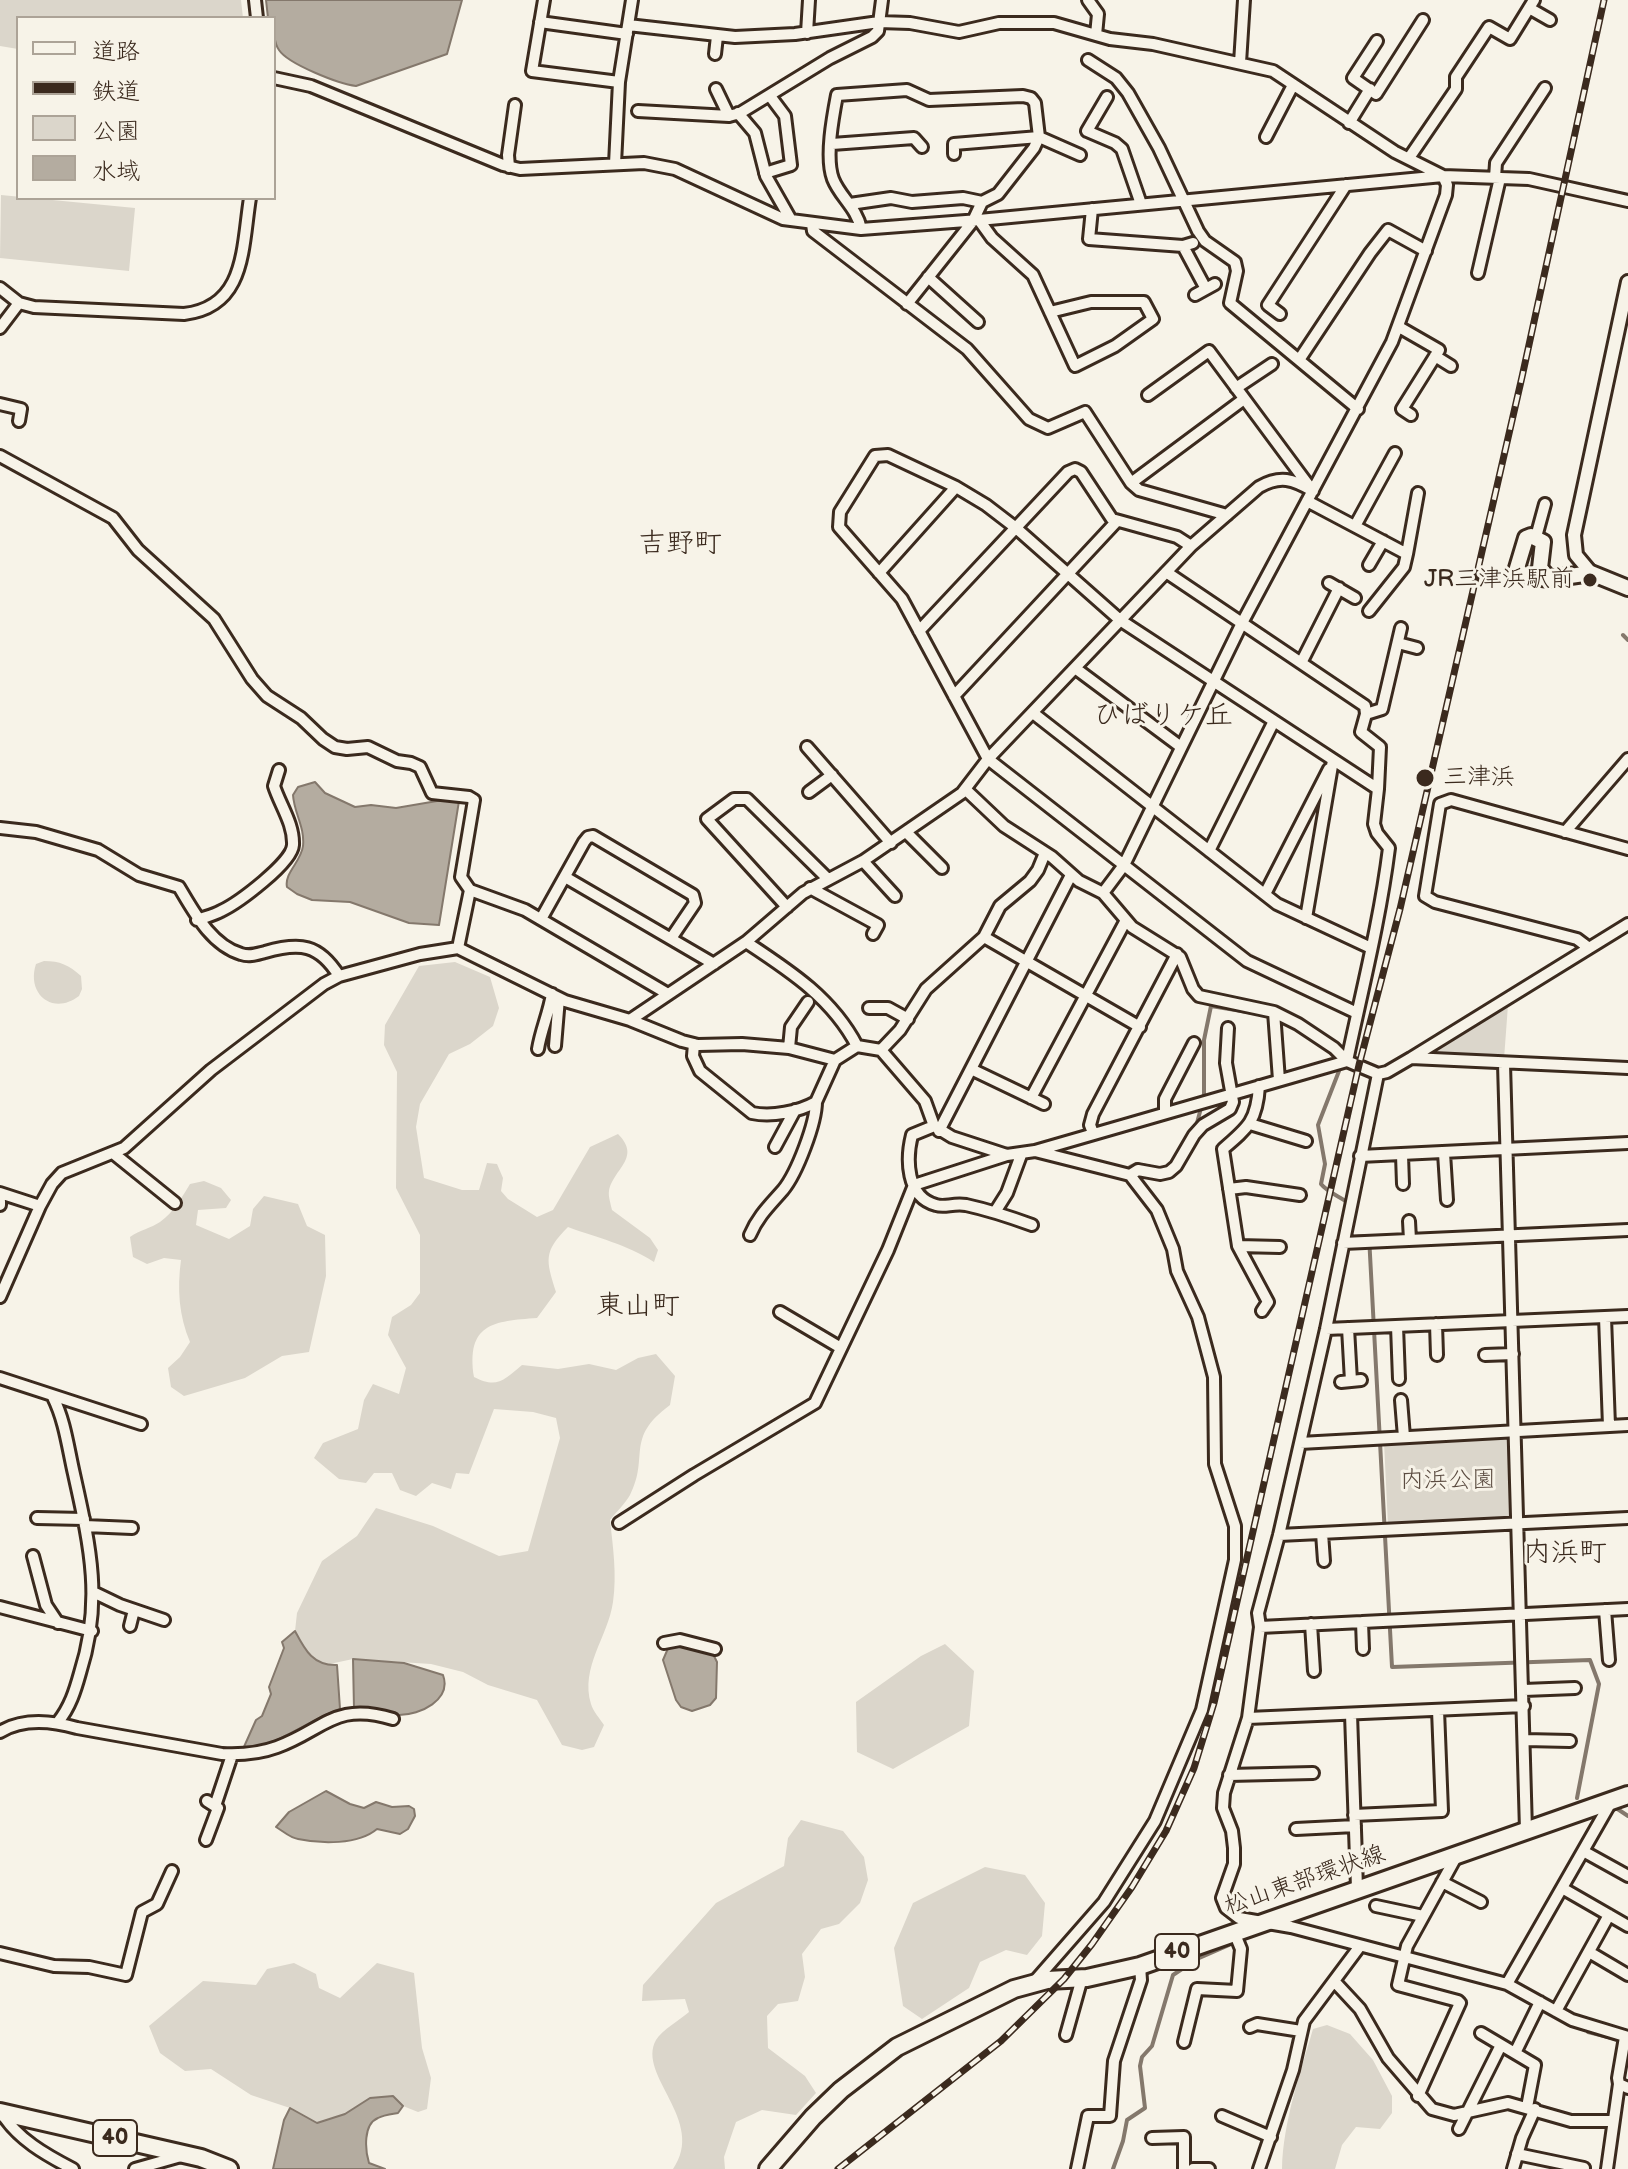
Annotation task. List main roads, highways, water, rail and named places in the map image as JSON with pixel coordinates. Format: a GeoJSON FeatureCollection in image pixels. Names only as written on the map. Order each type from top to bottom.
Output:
{"type":"FeatureCollection","features":[{"type":"Feature","properties":{"kind":"main road"},"geometry":{"type":"LineString","coordinates":[[1549,579],[1541,571],[1543,542],[1536,537],[1526,538],[1517,568],[1523,575],[1549,579],[1591,573],[1628,588]]}},
{"type":"Feature","properties":{"kind":"main road","name":"松山東部環状線"},"geometry":{"type":"LineString","coordinates":[[768,2169],[813,2117],[877,2061],[897,2047],[993,1998],[1032,1983],[1082,1978],[1140,1966],[1620,1798]]}},
{"type":"Feature","properties":{"kind":"main road","name":"40"},"geometry":{"type":"LineString","coordinates":[[0,2112],[187,2155],[229,2169]]}},
{"type":"Feature","properties":{"kind":"water"},"geometry":{"type":"Polygon","coordinates":[[[266,0],[462,0],[447,54],[356,86],[314,72],[284,55],[276,43],[276,16],[268,16],[266,0]]]}},
{"type":"Feature","properties":{"kind":"water"},"geometry":{"type":"Polygon","coordinates":[[[315,782],[325,793],[355,807],[396,808],[437,801],[459,801],[439,925],[409,923],[350,902],[312,900],[287,887],[288,877],[303,846],[293,795],[298,787],[315,782]]]}},
{"type":"Feature","properties":{"kind":"water"},"geometry":{"type":"Polygon","coordinates":[[[295,1631],[316,1660],[337,1665],[340,1709],[269,1743],[243,1749],[271,1694],[269,1687],[284,1648],[282,1642],[295,1631]]]}},
{"type":"Feature","properties":{"kind":"water"},"geometry":{"type":"Polygon","coordinates":[[[669,1646],[712,1652],[717,1662],[716,1698],[710,1705],[692,1711],[681,1707],[676,1700],[663,1660],[669,1646]]]}},
{"type":"Feature","properties":{"kind":"water"},"geometry":{"type":"Polygon","coordinates":[[[353,1659],[404,1663],[443,1675],[443,1692],[425,1709],[407,1714],[354,1709],[353,1659]]]}},
{"type":"Feature","properties":{"kind":"water"},"geometry":{"type":"Polygon","coordinates":[[[326,1791],[364,1808],[376,1802],[392,1807],[409,1806],[414,1809],[415,1816],[408,1829],[400,1834],[377,1829],[360,1838],[339,1842],[295,1838],[276,1827],[289,1812],[326,1791]]]}},
{"type":"Feature","properties":{"kind":"water"},"geometry":{"type":"Polygon","coordinates":[[[393,2096],[403,2106],[398,2113],[373,2121],[366,2138],[369,2163],[385,2169],[273,2169],[284,2120],[290,2108],[317,2123],[345,2114],[370,2098],[393,2096]]]}},
{"type":"Feature","properties":{"kind":"waterway"},"geometry":{"type":"LineString","coordinates":[[1623,635],[1628,640]]}},
{"type":"Feature","properties":{"kind":"waterway"},"geometry":{"type":"LineString","coordinates":[[1182,1147],[1197,1123],[1204,1094],[1204,1040],[1211,1006],[1266,1015]]}},
{"type":"Feature","properties":{"kind":"waterway"},"geometry":{"type":"LineString","coordinates":[[1322,1046],[1335,1055],[1339,1071],[1318,1125],[1325,1164],[1321,1184],[1351,1205]]}},
{"type":"Feature","properties":{"kind":"waterway"},"geometry":{"type":"LineString","coordinates":[[1123,1179],[1130,1167],[1136,1164],[1161,1169]]}},
{"type":"Feature","properties":{"kind":"waterway"},"geometry":{"type":"LineString","coordinates":[[1349,1231],[1352,1237],[1369,1236],[1392,1667],[1590,1660],[1599,1684],[1577,1798]]}},
{"type":"Feature","properties":{"kind":"waterway"},"geometry":{"type":"LineString","coordinates":[[1616,1808],[1628,1816]]}},
{"type":"Feature","properties":{"kind":"waterway"},"geometry":{"type":"LineString","coordinates":[[1113,2169],[1127,2120],[1145,2108],[1140,2066],[1142,2057],[1152,2046],[1173,1975],[1197,1959],[1229,1945]]}},
{"type":"Feature","properties":{"kind":"waterway"},"geometry":{"type":"LineString","coordinates":[[1357,1950],[1504,1988],[1530,2003]]}},
{"type":"Feature","properties":{"kind":"waterway"},"geometry":{"type":"LineString","coordinates":[[1588,2032],[1624,2041]]}},
{"type":"Feature","properties":{"kind":"railway"},"geometry":{"type":"LineString","coordinates":[[838,2169],[1001,2041],[1064,1979],[1132,1887],[1166,1831],[1194,1768],[1214,1703],[1359,1065],[1400,909],[1522,377],[1604,0]]}},
{"type":"Feature","properties":{"kind":"place","name":"JR三津浜駅前"},"geometry":{"type":"Point","coordinates":[1590,580]}},
{"type":"Feature","properties":{"kind":"place","name":"三津浜"},"geometry":{"type":"Point","coordinates":[1425,778]}},
{"type":"Feature","properties":{"kind":"district","name":"吉野町"},"geometry":{"type":"Point","coordinates":[680,545]}},
{"type":"Feature","properties":{"kind":"district","name":"ひばりケ丘"},"geometry":{"type":"Point","coordinates":[1163,717]}},
{"type":"Feature","properties":{"kind":"district","name":"東山町"},"geometry":{"type":"Point","coordinates":[638,1307]}},
{"type":"Feature","properties":{"kind":"district","name":"内浜町"},"geometry":{"type":"Point","coordinates":[1565,1554]}},
{"type":"Feature","properties":{"kind":"park label","name":"内浜公園"},"geometry":{"type":"Point","coordinates":[1448,1481]}}]}
